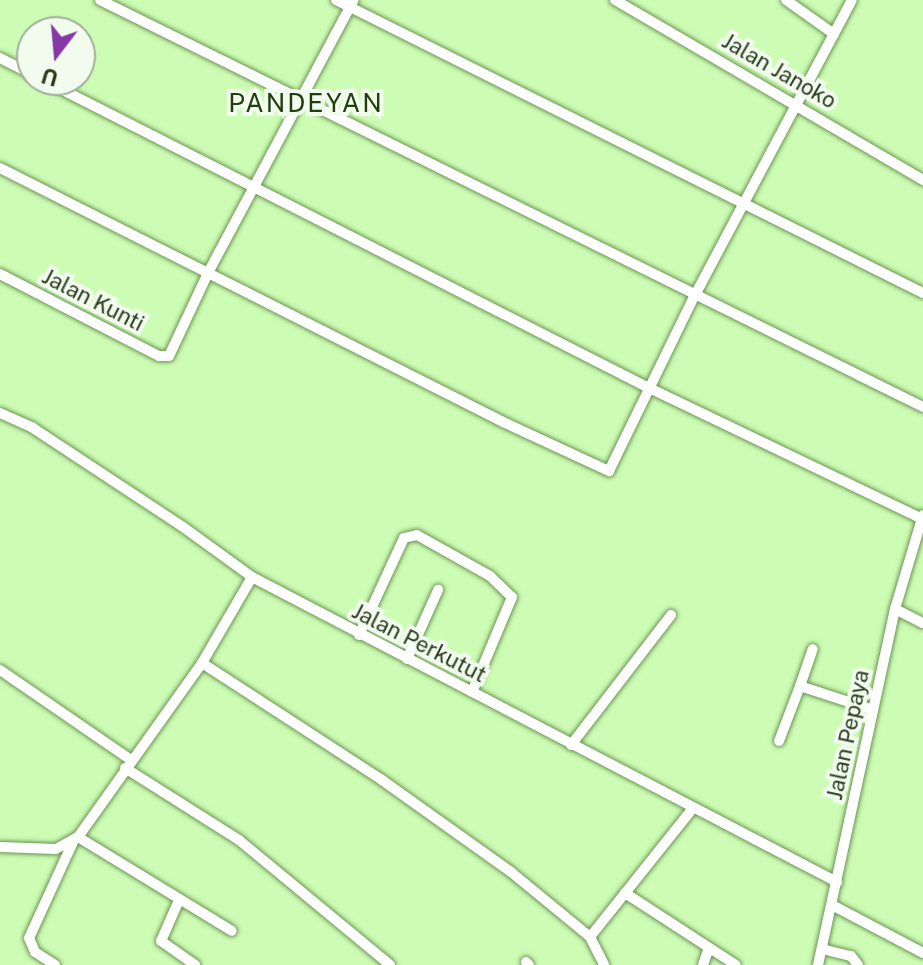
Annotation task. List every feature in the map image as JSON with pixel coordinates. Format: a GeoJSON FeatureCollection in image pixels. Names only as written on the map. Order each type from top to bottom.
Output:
{"type":"FeatureCollection","features":[{"type":"Feature","properties":{"kind":"street"},"geometry":{"type":"LineString","coordinates":[[100,0],[694,297],[923,407]]}},
{"type":"Feature","properties":{"kind":"street"},"geometry":{"type":"LineString","coordinates":[[336,0],[352,3],[923,293]]}},
{"type":"Feature","properties":{"kind":"street","name":"Jalan Janoko"},"geometry":{"type":"LineString","coordinates":[[615,0],[923,180]]}},
{"type":"Feature","properties":{"kind":"street"},"geometry":{"type":"LineString","coordinates":[[786,0],[834,34]]}},
{"type":"Feature","properties":{"kind":"street"},"geometry":{"type":"LineString","coordinates":[[0,168],[606,472],[612,468],[647,387],[852,0]]}},
{"type":"Feature","properties":{"kind":"street"},"geometry":{"type":"LineString","coordinates":[[209,271],[352,3]]}},
{"type":"Feature","properties":{"kind":"street"},"geometry":{"type":"LineString","coordinates":[[75,96],[647,387],[922,517]]}},
{"type":"Feature","properties":{"kind":"street","name":"Jalan Kunti"},"geometry":{"type":"LineString","coordinates":[[0,274],[159,356],[169,356],[209,271]]}},
{"type":"Feature","properties":{"kind":"street","name":"Jalan Perkutut"},"geometry":{"type":"LineString","coordinates":[[1,415],[33,428],[252,577],[837,882]]}},
{"type":"Feature","properties":{"kind":"street","name":"Jalan Pepaya"},"geometry":{"type":"LineString","coordinates":[[818,965],[895,609],[922,517]]}},
{"type":"Feature","properties":{"kind":"street"},"geometry":{"type":"LineString","coordinates":[[359,635],[404,538],[417,535],[490,576],[512,597],[472,692]]}},
{"type":"Feature","properties":{"kind":"street"},"geometry":{"type":"LineString","coordinates":[[55,965],[35,952],[29,938],[75,839],[202,663],[252,577]]}},
{"type":"Feature","properties":{"kind":"street"},"geometry":{"type":"LineString","coordinates":[[407,659],[438,590]]}},
{"type":"Feature","properties":{"kind":"street"},"geometry":{"type":"LineString","coordinates":[[895,609],[923,623]]}},
{"type":"Feature","properties":{"kind":"street"},"geometry":{"type":"LineString","coordinates":[[571,745],[671,615]]}},
{"type":"Feature","properties":{"kind":"street"},"geometry":{"type":"LineString","coordinates":[[779,741],[813,649]]}},
{"type":"Feature","properties":{"kind":"street"},"geometry":{"type":"LineString","coordinates":[[202,663],[382,780],[511,872],[590,937],[604,965]]}},
{"type":"Feature","properties":{"kind":"street"},"geometry":{"type":"LineString","coordinates":[[0,670],[128,764],[239,840],[390,965]]}},
{"type":"Feature","properties":{"kind":"street"},"geometry":{"type":"LineString","coordinates":[[800,686],[873,710]]}},
{"type":"Feature","properties":{"kind":"street"},"geometry":{"type":"LineString","coordinates":[[590,937],[692,809]]}},
{"type":"Feature","properties":{"kind":"street"},"geometry":{"type":"LineString","coordinates":[[0,847],[40,851],[75,839],[232,931]]}},
{"type":"Feature","properties":{"kind":"street"},"geometry":{"type":"LineString","coordinates":[[625,893],[736,965]]}},
{"type":"Feature","properties":{"kind":"street"},"geometry":{"type":"LineString","coordinates":[[179,900],[161,941],[195,965]]}},
{"type":"Feature","properties":{"kind":"street"},"geometry":{"type":"LineString","coordinates":[[832,905],[923,953]]}},
{"type":"Feature","properties":{"kind":"street"},"geometry":{"type":"LineString","coordinates":[[703,965],[709,948]]}},
{"type":"Feature","properties":{"kind":"street"},"geometry":{"type":"LineString","coordinates":[[822,949],[851,956],[858,965]]}},
{"type":"Feature","properties":{"kind":"district","name":"PANDEYAN"},"geometry":{"type":"Point","coordinates":[306,103]}}]}
